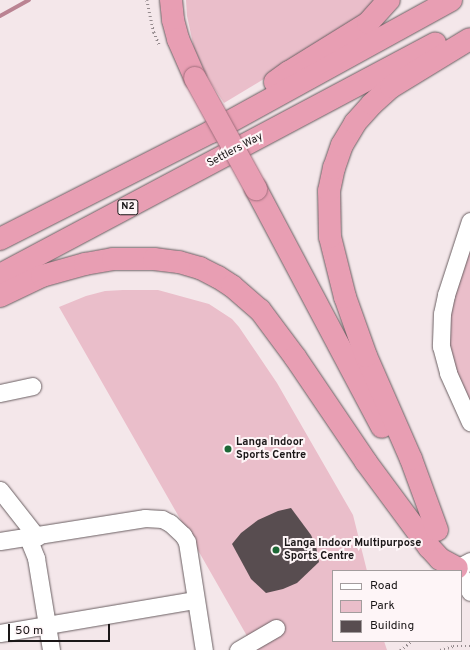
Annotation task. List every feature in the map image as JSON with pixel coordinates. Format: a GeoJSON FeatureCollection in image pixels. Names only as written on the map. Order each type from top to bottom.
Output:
{"type":"FeatureCollection","features":[{"type":"Feature","properties":{"kind":"highway"},"geometry":{"type":"LineString","coordinates":[[171,0],[173,20],[178,39],[195,78],[256,189],[437,530],[462,569]]}},
{"type":"Feature","properties":{"kind":"highway"},"geometry":{"type":"LineString","coordinates":[[210,132],[289,72],[368,23],[389,0]]}},
{"type":"Feature","properties":{"kind":"highway"},"geometry":{"type":"LineString","coordinates":[[0,239],[210,132],[451,0]]}},
{"type":"Feature","properties":{"kind":"highway","name":"Settlers Way"},"geometry":{"type":"LineString","coordinates":[[0,275],[470,25]]}},
{"type":"Feature","properties":{"kind":"highway"},"geometry":{"type":"LineString","coordinates":[[437,530],[411,459],[382,394],[350,310],[330,237],[329,191],[334,168],[342,145],[355,123],[372,104],[391,87],[470,39]]}},
{"type":"Feature","properties":{"kind":"highway"},"geometry":{"type":"LineString","coordinates":[[0,296],[42,276],[85,264],[113,259],[154,259],[179,262],[200,268],[223,280],[249,299],[260,310],[295,357],[366,462],[429,547],[440,559],[462,569]]}},
{"type":"Feature","properties":{"kind":"street"},"geometry":{"type":"LineString","coordinates":[[470,221],[446,295],[442,314],[441,346],[448,373],[470,422]]}},
{"type":"Feature","properties":{"kind":"street"},"geometry":{"type":"LineString","coordinates":[[0,393],[32,386]]}},
{"type":"Feature","properties":{"kind":"street"},"geometry":{"type":"LineString","coordinates":[[0,490],[32,537],[51,650]]}},
{"type":"Feature","properties":{"kind":"street"},"geometry":{"type":"LineString","coordinates":[[0,542],[145,518],[162,519],[177,528],[187,542],[204,650]]}},
{"type":"Feature","properties":{"kind":"street"},"geometry":{"type":"LineString","coordinates":[[462,569],[470,592]]}},
{"type":"Feature","properties":{"kind":"street"},"geometry":{"type":"LineString","coordinates":[[0,633],[195,600]]}},
{"type":"Feature","properties":{"kind":"street"},"geometry":{"type":"LineString","coordinates":[[238,650],[276,628]]}},
{"type":"Feature","properties":{"kind":"path"},"geometry":{"type":"LineString","coordinates":[[400,650],[411,642]]}},
{"type":"Feature","properties":{"kind":"path"},"geometry":{"type":"LineString","coordinates":[[440,650],[453,646],[470,646]]}},
{"type":"Feature","properties":{"kind":"green space"},"geometry":{"type":"Polygon","coordinates":[[[186,0],[381,0],[355,24],[224,103],[209,80],[194,48],[187,16],[186,0]]]}},
{"type":"Feature","properties":{"kind":"green space"},"geometry":{"type":"Polygon","coordinates":[[[470,242],[470,407],[456,378],[448,348],[450,302],[470,242]]]}},
{"type":"Feature","properties":{"kind":"green space","name":"Langa Indoor Sports Centre"},"geometry":{"type":"Polygon","coordinates":[[[158,290],[209,304],[232,319],[239,327],[277,383],[353,515],[367,570],[332,570],[332,642],[384,642],[387,650],[255,650],[59,307],[86,296],[105,291],[158,290]]]}},
{"type":"Feature","properties":{"kind":"building","name":"Langa Indoor Multipurpose Sports Centre"},"geometry":{"type":"Polygon","coordinates":[[[291,508],[311,535],[316,546],[319,562],[297,583],[283,589],[266,593],[251,579],[232,544],[241,533],[258,520],[278,511],[291,508]]]}},
{"type":"Feature","properties":{"kind":"waterway"},"geometry":{"type":"LineString","coordinates":[[0,16],[29,0]]}},
{"type":"Feature","properties":{"kind":"place","name":"Langa Indoor Sports Centre"},"geometry":{"type":"Point","coordinates":[228,449]}},
{"type":"Feature","properties":{"kind":"place","name":"Langa Indoor Multipurpose Sports Centre"},"geometry":{"type":"Point","coordinates":[276,550]}}]}
